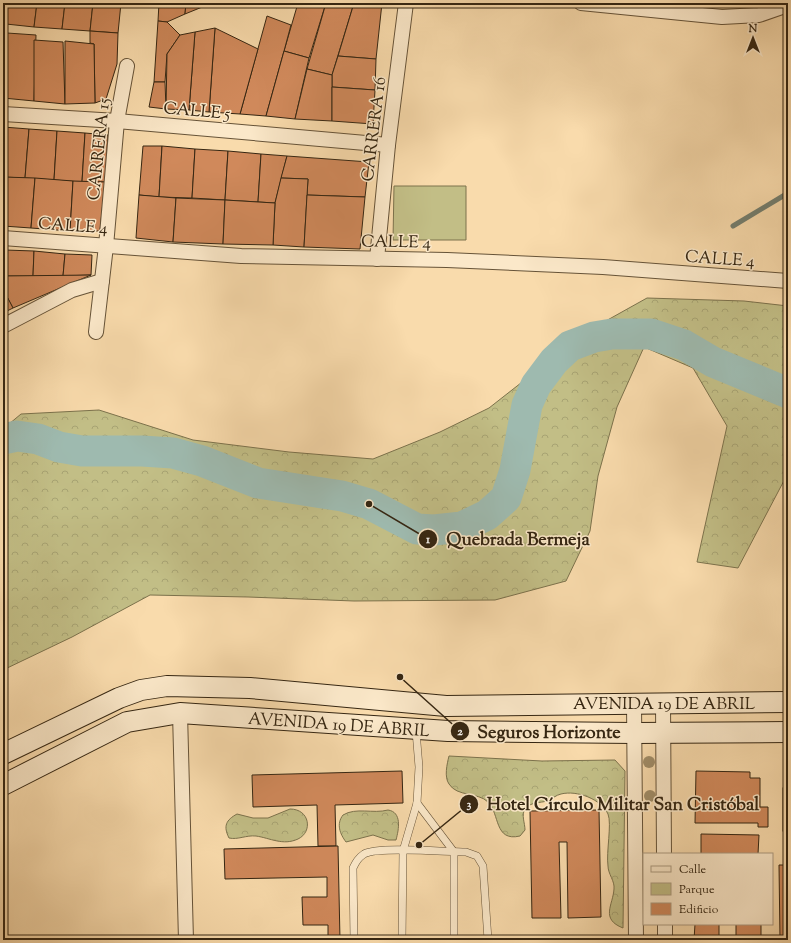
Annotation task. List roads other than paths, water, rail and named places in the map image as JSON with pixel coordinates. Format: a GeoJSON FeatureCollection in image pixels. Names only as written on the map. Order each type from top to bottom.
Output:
{"type":"FeatureCollection","features":[{"type":"Feature","properties":{"kind":"street","name":"CARRERA 16"},"geometry":{"type":"LineString","coordinates":[[377,259],[388,145],[406,3]]}},
{"type":"Feature","properties":{"kind":"street"},"geometry":{"type":"LineString","coordinates":[[581,3],[608,4],[722,17],[759,15],[788,5]]}},
{"type":"Feature","properties":{"kind":"street","name":"CARRERA 15"},"geometry":{"type":"LineString","coordinates":[[96,332],[106,246],[117,121],[127,66]]}},
{"type":"Feature","properties":{"kind":"street","name":"CALLE 5"},"geometry":{"type":"LineString","coordinates":[[3,114],[117,121],[388,145]]}},
{"type":"Feature","properties":{"kind":"street","name":"CALLE 4"},"geometry":{"type":"LineString","coordinates":[[3,238],[241,256],[447,260],[603,267],[788,281]]}},
{"type":"Feature","properties":{"kind":"street"},"geometry":{"type":"LineString","coordinates":[[3,326],[72,290],[102,281]]}},
{"type":"Feature","properties":{"kind":"street","name":"AVENIDA 19 DE ABRIL"},"geometry":{"type":"LineString","coordinates":[[3,754],[119,698],[141,690],[167,686],[250,688],[446,706],[788,702]]}},
{"type":"Feature","properties":{"kind":"street"},"geometry":{"type":"LineString","coordinates":[[634,703],[636,940]]}},
{"type":"Feature","properties":{"kind":"street"},"geometry":{"type":"LineString","coordinates":[[663,703],[664,853]]}},
{"type":"Feature","properties":{"kind":"street"},"geometry":{"type":"LineString","coordinates":[[180,713],[186,940]]}},
{"type":"Feature","properties":{"kind":"street","name":"AVENIDA 19 DE ABRIL"},"geometry":{"type":"LineString","coordinates":[[3,785],[127,722],[180,713],[448,731],[634,733],[788,732]]}},
{"type":"Feature","properties":{"kind":"street"},"geometry":{"type":"LineString","coordinates":[[665,925],[665,940]]}},
{"type":"Feature","properties":{"kind":"lane"},"geometry":{"type":"LineString","coordinates":[[402,940],[403,851],[417,803],[419,768],[416,729]]}},
{"type":"Feature","properties":{"kind":"lane"},"geometry":{"type":"LineString","coordinates":[[417,803],[454,852],[454,940]]}},
{"type":"Feature","properties":{"kind":"lane"},"geometry":{"type":"LineString","coordinates":[[354,940],[353,868],[357,860],[365,853],[380,850],[466,852],[477,856],[483,866],[488,940]]}},
{"type":"Feature","properties":{"kind":"waterway"},"geometry":{"type":"LineString","coordinates":[[733,226],[788,193]]}},
{"type":"Feature","properties":{"kind":"waterway"},"geometry":{"type":"LineString","coordinates":[[3,439],[17,436],[38,439],[59,447],[82,451],[142,451],[173,453],[202,461],[258,483],[342,496],[369,504],[417,529],[434,530],[462,527],[487,515],[506,498],[515,470],[527,405],[536,385],[554,361],[570,346],[594,337],[612,334],[651,334],[684,345],[713,362],[788,393]]}},
{"type":"Feature","properties":{"kind":"place","name":"Quebrada Bermeja"},"geometry":{"type":"Point","coordinates":[369,504]}},
{"type":"Feature","properties":{"kind":"place","name":"Seguros Horizonte"},"geometry":{"type":"Point","coordinates":[400,677]}},
{"type":"Feature","properties":{"kind":"place","name":"Hotel Círculo Militar San Cristóbal"},"geometry":{"type":"Point","coordinates":[419,845]}}]}
